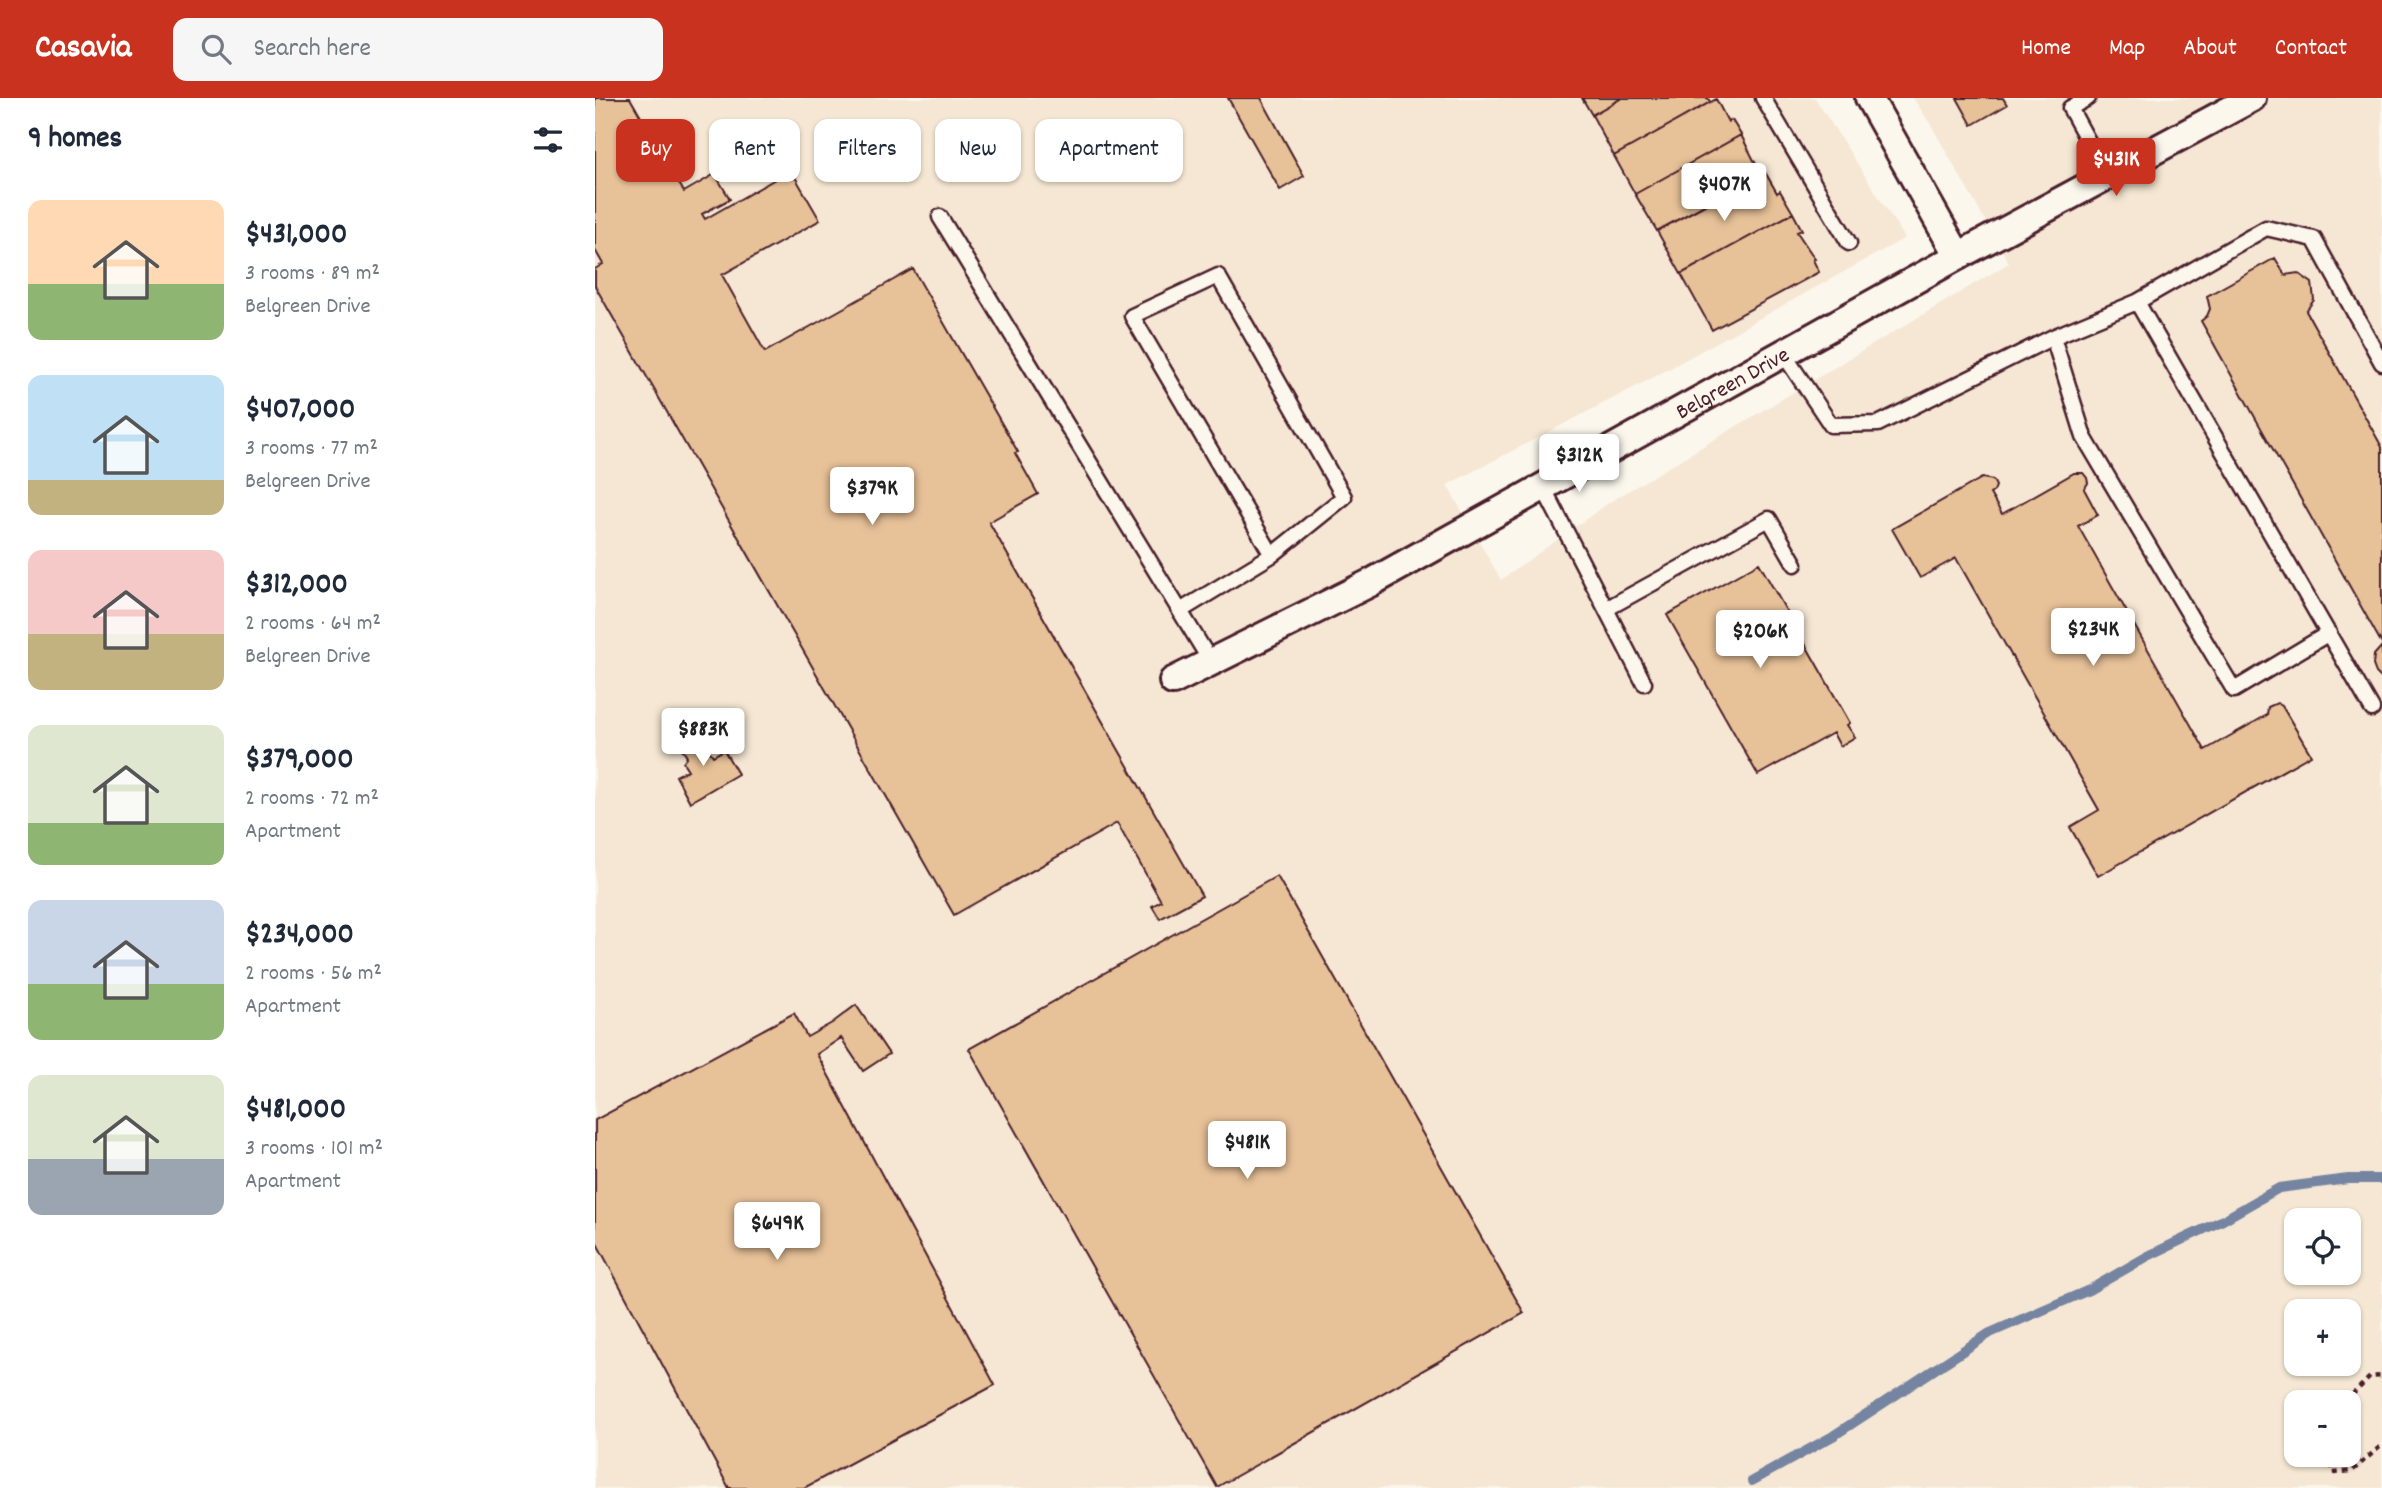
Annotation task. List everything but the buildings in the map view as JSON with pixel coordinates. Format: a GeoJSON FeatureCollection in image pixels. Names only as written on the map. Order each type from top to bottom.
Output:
{"type":"FeatureCollection","features":[{"type":"Feature","properties":{"kind":"street"},"geometry":{"type":"LineString","coordinates":[[1869,98],[1958,256]]}},
{"type":"Feature","properties":{"kind":"street","name":"Belgreen Drive"},"geometry":{"type":"LineString","coordinates":[[1173,681],[1372,582],[1958,256],[2252,98]]}},
{"type":"Feature","properties":{"kind":"lane"},"geometry":{"type":"LineString","coordinates":[[1763,98],[1849,243]]}},
{"type":"Feature","properties":{"kind":"lane"},"geometry":{"type":"LineString","coordinates":[[2088,98],[2070,108],[2106,176]]}},
{"type":"Feature","properties":{"kind":"lane"},"geometry":{"type":"LineString","coordinates":[[940,217],[1211,662]]}},
{"type":"Feature","properties":{"kind":"lane"},"geometry":{"type":"LineString","coordinates":[[1783,353],[1832,425],[1878,424],[2053,337],[2137,303],[2266,228],[2314,239],[2382,363]]}},
{"type":"Feature","properties":{"kind":"lane"},"geometry":{"type":"LineString","coordinates":[[1181,611],[1272,555],[1344,497],[1219,276],[1132,316],[1272,555]]}},
{"type":"Feature","properties":{"kind":"lane"},"geometry":{"type":"LineString","coordinates":[[2137,303],[2372,709]]}},
{"type":"Feature","properties":{"kind":"lane"},"geometry":{"type":"LineString","coordinates":[[2053,337],[2084,436],[2234,690],[2329,633]]}},
{"type":"Feature","properties":{"kind":"lane"},"geometry":{"type":"LineString","coordinates":[[1543,487],[1644,683]]}},
{"type":"Feature","properties":{"kind":"lane"},"geometry":{"type":"LineString","coordinates":[[1606,609],[1769,519],[1795,564]]}},
{"type":"Feature","properties":{"kind":"path"},"geometry":{"type":"LineString","coordinates":[[2357,1390],[2370,1377],[2382,1376]]}},
{"type":"Feature","properties":{"kind":"path"},"geometry":{"type":"LineString","coordinates":[[2361,1463],[2382,1445]]}},
{"type":"Feature","properties":{"kind":"path"},"geometry":{"type":"LineString","coordinates":[[2332,1467],[2333,1473],[2351,1471],[2356,1467]]}},
{"type":"Feature","properties":{"kind":"shaded area"},"geometry":{"type":"Polygon","coordinates":[[[595,98],[1815,98],[1905,238],[1654,377],[1447,485],[1501,580],[1610,502],[2009,263],[1913,98],[2382,98],[2382,1488],[595,1488],[595,98]]]}},
{"type":"Feature","properties":{"kind":"waterway"},"geometry":{"type":"LineString","coordinates":[[1752,1481],[1833,1436],[1990,1333],[2089,1290],[2279,1188],[2348,1179],[2382,1179]]}}]}
